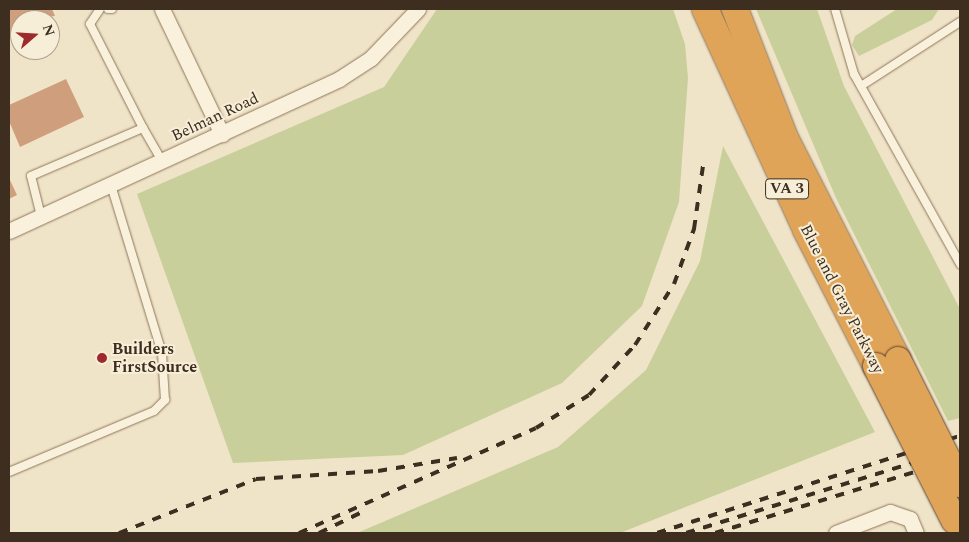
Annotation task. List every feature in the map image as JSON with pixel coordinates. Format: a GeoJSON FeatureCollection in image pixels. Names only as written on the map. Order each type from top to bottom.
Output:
{"type":"FeatureCollection","features":[{"type":"Feature","properties":{"kind":"highway","name":"Blue and Gray Parkway"},"geometry":{"type":"LineString","coordinates":[[705,9],[806,230],[960,484]]}},
{"type":"Feature","properties":{"kind":"highway","name":"Blue and Gray Parkway"},"geometry":{"type":"LineString","coordinates":[[735,9],[785,138],[887,363],[958,529]]}},
{"type":"Feature","properties":{"kind":"street"},"geometry":{"type":"LineString","coordinates":[[162,9],[222,134]]}},
{"type":"Feature","properties":{"kind":"street","name":"Belman Road"},"geometry":{"type":"LineString","coordinates":[[9,231],[339,79],[370,58],[418,9]]}},
{"type":"Feature","properties":{"kind":"street"},"geometry":{"type":"LineString","coordinates":[[836,533],[890,512],[904,514],[916,533]]}},
{"type":"Feature","properties":{"kind":"lane"},"geometry":{"type":"LineString","coordinates":[[100,9],[90,24],[162,161]]}},
{"type":"Feature","properties":{"kind":"lane"},"geometry":{"type":"LineString","coordinates":[[835,9],[847,59],[960,264]]}},
{"type":"Feature","properties":{"kind":"lane"},"geometry":{"type":"LineString","coordinates":[[861,86],[960,22]]}},
{"type":"Feature","properties":{"kind":"lane"},"geometry":{"type":"LineString","coordinates":[[41,216],[31,176],[143,128]]}},
{"type":"Feature","properties":{"kind":"lane"},"geometry":{"type":"LineString","coordinates":[[9,472],[154,411],[165,400],[162,353],[111,185]]}},
{"type":"Feature","properties":{"kind":"green space"},"geometry":{"type":"Polygon","coordinates":[[[437,9],[673,9],[685,44],[688,78],[679,202],[642,306],[562,383],[403,455],[233,463],[137,194],[384,87],[437,9]]]}},
{"type":"Feature","properties":{"kind":"green space"},"geometry":{"type":"Polygon","coordinates":[[[756,9],[817,9],[844,86],[960,309],[960,418],[948,421],[836,198],[756,9]]]}},
{"type":"Feature","properties":{"kind":"green space"},"geometry":{"type":"Polygon","coordinates":[[[897,9],[939,9],[932,20],[859,56],[852,45],[855,36],[897,9]]]}},
{"type":"Feature","properties":{"kind":"green space"},"geometry":{"type":"Polygon","coordinates":[[[723,146],[875,432],[620,533],[357,533],[558,447],[646,370],[700,261],[723,146]]]}},
{"type":"Feature","properties":{"kind":"building"},"geometry":{"type":"Polygon","coordinates":[[[9,9],[52,9],[10,10],[9,36],[9,9]]]}},
{"type":"Feature","properties":{"kind":"building"},"geometry":{"type":"Polygon","coordinates":[[[66,79],[84,117],[20,147],[9,121],[9,105],[66,79]]]}},
{"type":"Feature","properties":{"kind":"building"},"geometry":{"type":"Polygon","coordinates":[[[9,178],[17,195],[9,199],[9,178]]]}},
{"type":"Feature","properties":{"kind":"railway"},"geometry":{"type":"LineString","coordinates":[[299,533],[536,428],[589,395],[635,345],[674,284],[694,229],[703,166]]}},
{"type":"Feature","properties":{"kind":"railway"},"geometry":{"type":"LineString","coordinates":[[657,533],[960,436]]}},
{"type":"Feature","properties":{"kind":"railway"},"geometry":{"type":"LineString","coordinates":[[686,533],[960,448]]}},
{"type":"Feature","properties":{"kind":"railway"},"geometry":{"type":"LineString","coordinates":[[119,533],[256,479],[378,471],[457,458]]}},
{"type":"Feature","properties":{"kind":"railway"},"geometry":{"type":"LineString","coordinates":[[715,533],[960,458]]}},
{"type":"Feature","properties":{"kind":"railway"},"geometry":{"type":"LineString","coordinates":[[319,533],[360,513]]}},
{"type":"Feature","properties":{"kind":"place","name":"Builders FirstSource"},"geometry":{"type":"Point","coordinates":[102,358]}}]}
